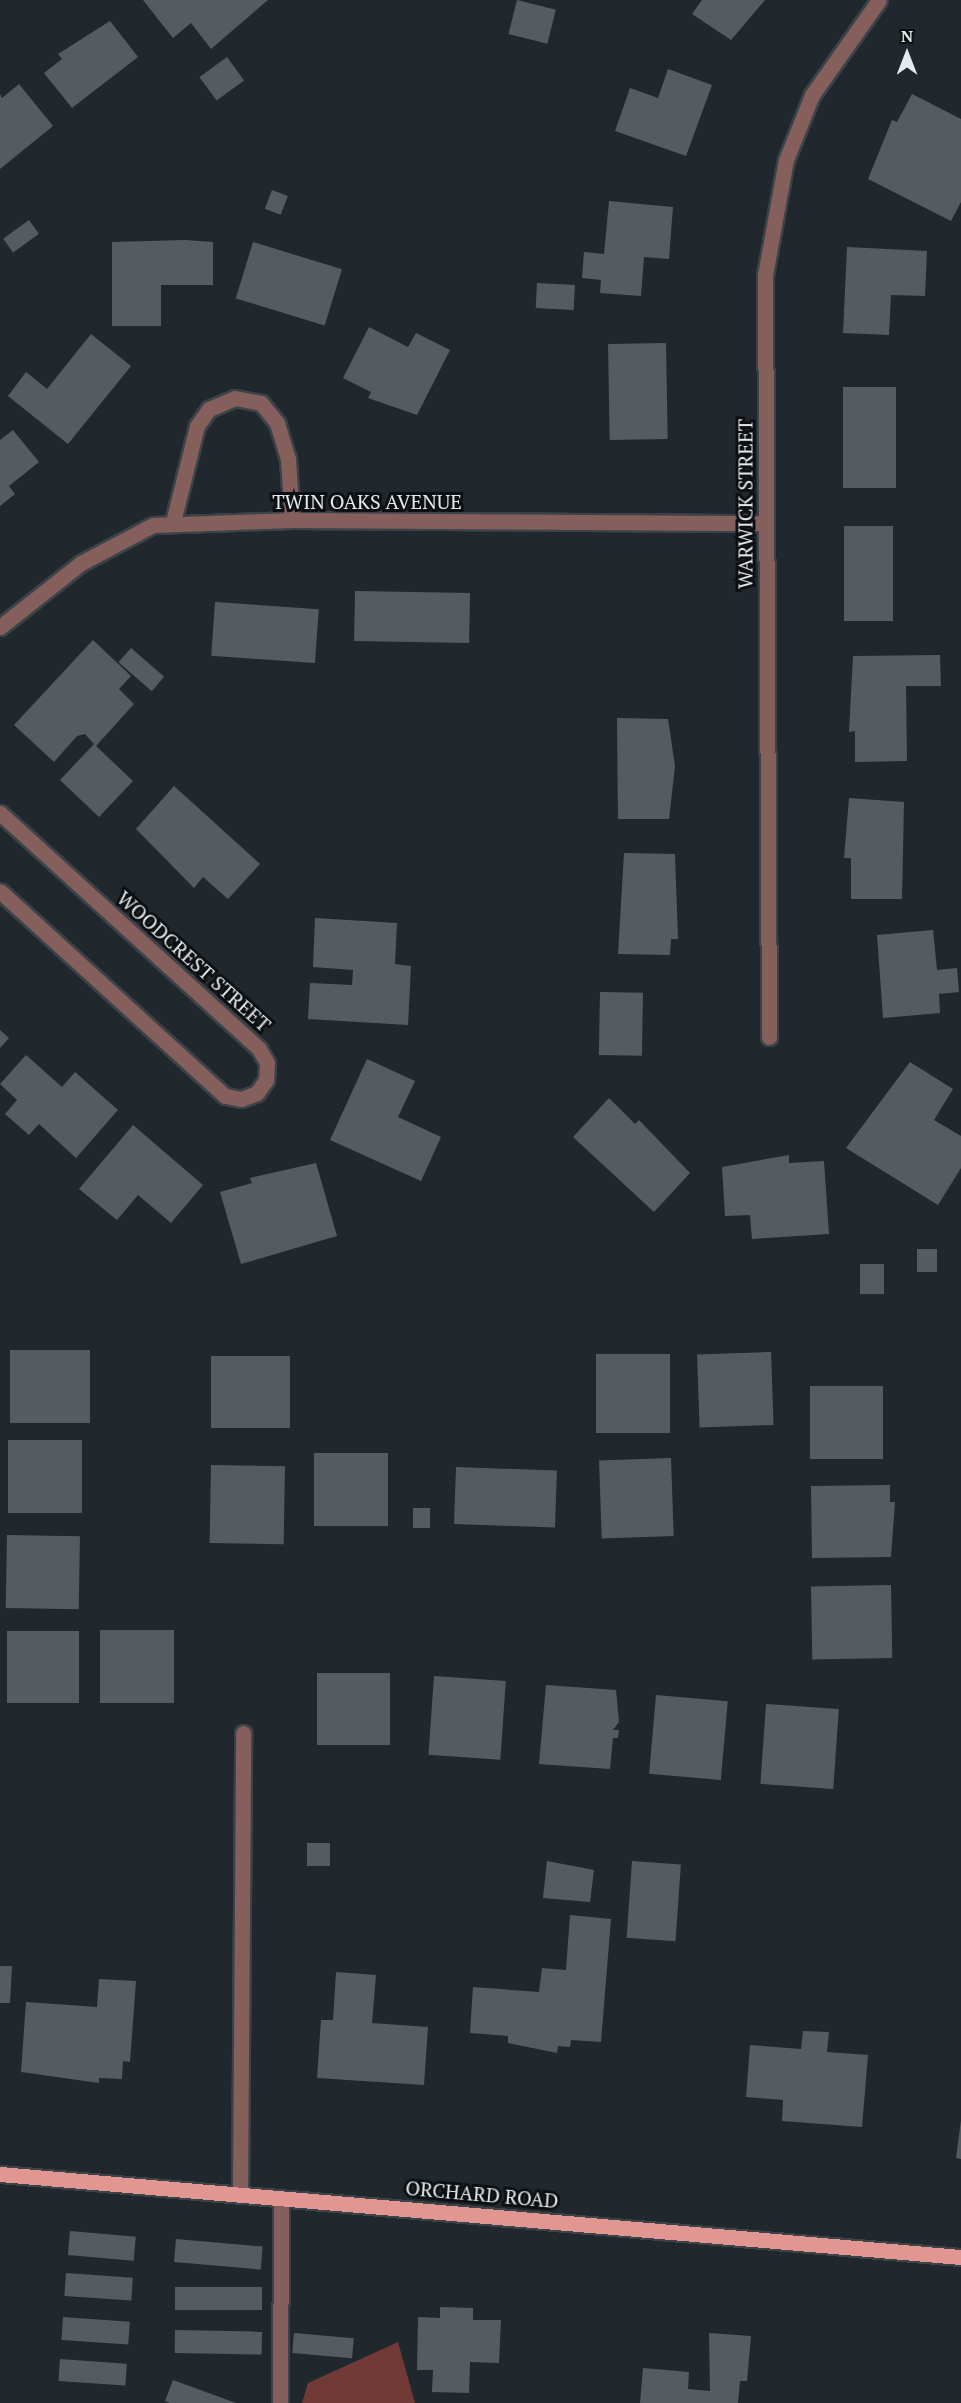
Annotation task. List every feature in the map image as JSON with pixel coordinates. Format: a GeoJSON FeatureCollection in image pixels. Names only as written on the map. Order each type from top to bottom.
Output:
{"type":"FeatureCollection","features":[{"type":"Feature","properties":{"kind":"main road","name":"ORCHARD ROAD"},"geometry":{"type":"LineString","coordinates":[[0,2174],[961,2256]]}},
{"type":"Feature","properties":{"kind":"street","name":"WARWICK STREET"},"geometry":{"type":"LineString","coordinates":[[770,1037],[765,275],[774,207],[812,96],[879,0]]}},
{"type":"Feature","properties":{"kind":"street"},"geometry":{"type":"LineString","coordinates":[[173,522],[197,426],[209,409],[235,398],[261,404],[278,423],[288,459],[292,520]]}},
{"type":"Feature","properties":{"kind":"street","name":"TWIN OAKS AVENUE"},"geometry":{"type":"LineString","coordinates":[[0,627],[118,539],[173,522],[292,520],[766,523]]}},
{"type":"Feature","properties":{"kind":"street","name":"WOODCREST STREET"},"geometry":{"type":"LineString","coordinates":[[0,813],[259,1049],[267,1071],[257,1093],[241,1099],[225,1096],[0,891]]}},
{"type":"Feature","properties":{"kind":"street"},"geometry":{"type":"LineString","coordinates":[[240,2194],[243,1733]]}},
{"type":"Feature","properties":{"kind":"street"},"geometry":{"type":"LineString","coordinates":[[280,2198],[280,2403]]}},
{"type":"Feature","properties":{"kind":"shaded area"},"geometry":{"type":"Polygon","coordinates":[[[398,2342],[415,2403],[302,2403],[308,2383],[398,2342]]]}},
{"type":"Feature","properties":{"kind":"building"},"geometry":{"type":"Polygon","coordinates":[[[143,0],[268,0],[211,49],[191,23],[173,38],[143,0]]]}},
{"type":"Feature","properties":{"kind":"building"},"geometry":{"type":"Polygon","coordinates":[[[517,0],[556,10],[547,44],[509,34],[517,0]]]}},
{"type":"Feature","properties":{"kind":"building"},"geometry":{"type":"Polygon","coordinates":[[[702,0],[765,0],[731,40],[692,14],[702,0]]]}},
{"type":"Feature","properties":{"kind":"building"},"geometry":{"type":"Polygon","coordinates":[[[110,21],[138,57],[72,108],[44,73],[62,59],[58,54],[110,21]]]}},
{"type":"Feature","properties":{"kind":"building"},"geometry":{"type":"Polygon","coordinates":[[[227,57],[244,80],[217,100],[199,77],[227,57]]]}},
{"type":"Feature","properties":{"kind":"building"},"geometry":{"type":"Polygon","coordinates":[[[668,69],[712,85],[686,156],[615,131],[630,88],[658,98],[668,69]]]}},
{"type":"Feature","properties":{"kind":"building"},"geometry":{"type":"Polygon","coordinates":[[[19,84],[53,126],[0,169],[0,94],[2,98],[19,84]]]}},
{"type":"Feature","properties":{"kind":"building"},"geometry":{"type":"Polygon","coordinates":[[[912,94],[961,119],[961,202],[951,221],[868,179],[892,120],[897,122],[912,94]]]}},
{"type":"Feature","properties":{"kind":"building"},"geometry":{"type":"Polygon","coordinates":[[[272,190],[288,196],[281,215],[265,209],[272,190]]]}},
{"type":"Feature","properties":{"kind":"building"},"geometry":{"type":"Polygon","coordinates":[[[609,201],[673,207],[669,259],[644,257],[641,296],[600,293],[601,280],[582,278],[584,252],[604,254],[609,201]]]}},
{"type":"Feature","properties":{"kind":"building"},"geometry":{"type":"Polygon","coordinates":[[[29,220],[39,234],[13,253],[3,239],[29,220]]]}},
{"type":"Feature","properties":{"kind":"building"},"geometry":{"type":"Polygon","coordinates":[[[185,240],[213,242],[213,285],[161,285],[161,326],[112,326],[112,242],[185,240]]]}},
{"type":"Feature","properties":{"kind":"building"},"geometry":{"type":"Polygon","coordinates":[[[253,242],[342,269],[325,326],[236,298],[253,242]]]}},
{"type":"Feature","properties":{"kind":"building"},"geometry":{"type":"Polygon","coordinates":[[[847,247],[927,251],[925,296],[891,295],[889,335],[843,333],[847,247]]]}},
{"type":"Feature","properties":{"kind":"building"},"geometry":{"type":"Polygon","coordinates":[[[537,283],[575,285],[574,310],[536,308],[537,283]]]}},
{"type":"Feature","properties":{"kind":"building"},"geometry":{"type":"Polygon","coordinates":[[[369,327],[408,347],[416,333],[450,350],[417,415],[368,398],[371,392],[343,378],[369,327]]]}},
{"type":"Feature","properties":{"kind":"building"},"geometry":{"type":"Polygon","coordinates":[[[91,334],[131,366],[68,444],[8,396],[26,372],[47,389],[91,334]]]}},
{"type":"Feature","properties":{"kind":"building"},"geometry":{"type":"Polygon","coordinates":[[[666,343],[668,439],[610,440],[608,344],[666,343]]]}},
{"type":"Feature","properties":{"kind":"building"},"geometry":{"type":"Polygon","coordinates":[[[843,387],[896,387],[896,488],[843,488],[843,387]]]}},
{"type":"Feature","properties":{"kind":"building"},"geometry":{"type":"Polygon","coordinates":[[[13,430],[39,462],[9,486],[15,494],[0,506],[0,440],[13,430]]]}},
{"type":"Feature","properties":{"kind":"building"},"geometry":{"type":"Polygon","coordinates":[[[844,526],[893,526],[893,621],[844,621],[844,526]]]}},
{"type":"Feature","properties":{"kind":"building"},"geometry":{"type":"Polygon","coordinates":[[[355,591],[470,593],[469,643],[354,641],[355,591]]]}},
{"type":"Feature","properties":{"kind":"building"},"geometry":{"type":"Polygon","coordinates":[[[215,602],[319,609],[315,663],[211,656],[215,602]]]}},
{"type":"Feature","properties":{"kind":"building"},"geometry":{"type":"Polygon","coordinates":[[[93,640],[131,676],[119,689],[134,704],[96,746],[133,781],[99,817],[60,780],[94,744],[85,734],[77,736],[54,762],[14,725],[93,640]]]}},
{"type":"Feature","properties":{"kind":"building"},"geometry":{"type":"Polygon","coordinates":[[[131,648],[164,677],[152,691],[119,662],[131,648]]]}},
{"type":"Feature","properties":{"kind":"building"},"geometry":{"type":"Polygon","coordinates":[[[940,655],[941,686],[906,686],[907,761],[855,762],[855,731],[849,732],[853,656],[940,655]]]}},
{"type":"Feature","properties":{"kind":"building"},"geometry":{"type":"Polygon","coordinates":[[[617,718],[668,719],[675,766],[669,819],[618,819],[617,718]]]}},
{"type":"Feature","properties":{"kind":"building"},"geometry":{"type":"Polygon","coordinates":[[[174,786],[260,864],[228,899],[203,877],[194,888],[136,829],[174,786]]]}},
{"type":"Feature","properties":{"kind":"building"},"geometry":{"type":"Polygon","coordinates":[[[849,798],[904,802],[902,899],[851,899],[851,858],[844,858],[849,798]]]}},
{"type":"Feature","properties":{"kind":"building"},"geometry":{"type":"Polygon","coordinates":[[[624,853],[675,854],[678,939],[671,939],[670,955],[618,954],[624,853]]]}},
{"type":"Feature","properties":{"kind":"building"},"geometry":{"type":"Polygon","coordinates":[[[315,918],[397,923],[395,964],[411,966],[408,1025],[308,1019],[310,983],[352,985],[353,970],[313,967],[315,918]]]}},
{"type":"Feature","properties":{"kind":"building"},"geometry":{"type":"Polygon","coordinates":[[[933,930],[937,970],[957,968],[959,992],[939,994],[940,1013],[883,1018],[877,935],[933,930]]]}},
{"type":"Feature","properties":{"kind":"building"},"geometry":{"type":"Polygon","coordinates":[[[600,992],[643,993],[642,1056],[599,1055],[600,992]]]}},
{"type":"Feature","properties":{"kind":"building"},"geometry":{"type":"Polygon","coordinates":[[[0,1030],[9,1038],[0,1048],[0,1030]]]}},
{"type":"Feature","properties":{"kind":"building"},"geometry":{"type":"Polygon","coordinates":[[[26,1055],[62,1087],[75,1072],[118,1110],[76,1158],[39,1124],[29,1135],[5,1114],[17,1100],[0,1084],[26,1055]]]}},
{"type":"Feature","properties":{"kind":"building"},"geometry":{"type":"Polygon","coordinates":[[[367,1059],[415,1081],[398,1117],[441,1137],[421,1181],[330,1140],[367,1059]]]}},
{"type":"Feature","properties":{"kind":"building"},"geometry":{"type":"Polygon","coordinates":[[[910,1062],[953,1089],[934,1120],[961,1136],[961,1168],[938,1205],[846,1148],[910,1062]]]}},
{"type":"Feature","properties":{"kind":"building"},"geometry":{"type":"Polygon","coordinates":[[[609,1098],[635,1124],[639,1120],[690,1173],[654,1212],[573,1137],[609,1098]]]}},
{"type":"Feature","properties":{"kind":"building"},"geometry":{"type":"Polygon","coordinates":[[[133,1125],[203,1185],[171,1223],[138,1195],[117,1220],[79,1189],[133,1125]]]}},
{"type":"Feature","properties":{"kind":"building"},"geometry":{"type":"Polygon","coordinates":[[[789,1155],[789,1163],[824,1161],[829,1234],[752,1239],[750,1215],[725,1216],[722,1167],[789,1155]]]}},
{"type":"Feature","properties":{"kind":"building"},"geometry":{"type":"Polygon","coordinates":[[[316,1163],[337,1236],[241,1264],[220,1192],[252,1183],[250,1178],[316,1163]]]}},
{"type":"Feature","properties":{"kind":"building"},"geometry":{"type":"Polygon","coordinates":[[[917,1249],[937,1249],[937,1272],[917,1272],[917,1249]]]}},
{"type":"Feature","properties":{"kind":"building"},"geometry":{"type":"Polygon","coordinates":[[[860,1264],[884,1264],[884,1294],[860,1294],[860,1264]]]}},
{"type":"Feature","properties":{"kind":"building"},"geometry":{"type":"Polygon","coordinates":[[[10,1350],[90,1350],[90,1423],[10,1423],[10,1350]]]}},
{"type":"Feature","properties":{"kind":"building"},"geometry":{"type":"Polygon","coordinates":[[[771,1352],[774,1425],[700,1428],[697,1355],[771,1352]]]}},
{"type":"Feature","properties":{"kind":"building"},"geometry":{"type":"Polygon","coordinates":[[[596,1354],[670,1354],[670,1433],[596,1433],[596,1354]]]}},
{"type":"Feature","properties":{"kind":"building"},"geometry":{"type":"Polygon","coordinates":[[[211,1356],[290,1356],[290,1428],[211,1428],[211,1356]]]}},
{"type":"Feature","properties":{"kind":"building"},"geometry":{"type":"Polygon","coordinates":[[[810,1386],[883,1386],[883,1459],[810,1459],[810,1386]]]}},
{"type":"Feature","properties":{"kind":"building"},"geometry":{"type":"Polygon","coordinates":[[[8,1440],[82,1440],[82,1513],[8,1513],[8,1440]]]}},
{"type":"Feature","properties":{"kind":"building"},"geometry":{"type":"Polygon","coordinates":[[[314,1453],[388,1453],[388,1526],[314,1526],[314,1453]]]}},
{"type":"Feature","properties":{"kind":"building"},"geometry":{"type":"Polygon","coordinates":[[[671,1458],[674,1536],[602,1538],[599,1461],[671,1458]]]}},
{"type":"Feature","properties":{"kind":"building"},"geometry":{"type":"Polygon","coordinates":[[[211,1465],[285,1466],[284,1544],[210,1543],[211,1465]]]}},
{"type":"Feature","properties":{"kind":"building"},"geometry":{"type":"Polygon","coordinates":[[[456,1467],[557,1471],[555,1527],[454,1524],[456,1467]]]}},
{"type":"Feature","properties":{"kind":"building"},"geometry":{"type":"Polygon","coordinates":[[[890,1485],[890,1502],[895,1502],[891,1557],[812,1558],[811,1486],[890,1485]]]}},
{"type":"Feature","properties":{"kind":"building"},"geometry":{"type":"Polygon","coordinates":[[[413,1508],[430,1508],[430,1528],[413,1528],[413,1508]]]}},
{"type":"Feature","properties":{"kind":"building"},"geometry":{"type":"Polygon","coordinates":[[[7,1535],[80,1536],[79,1609],[6,1608],[7,1535]]]}},
{"type":"Feature","properties":{"kind":"building"},"geometry":{"type":"Polygon","coordinates":[[[891,1585],[892,1658],[812,1659],[811,1586],[891,1585]]]}},
{"type":"Feature","properties":{"kind":"building"},"geometry":{"type":"Polygon","coordinates":[[[100,1630],[174,1630],[174,1703],[100,1703],[100,1630]]]}},
{"type":"Feature","properties":{"kind":"building"},"geometry":{"type":"Polygon","coordinates":[[[7,1631],[79,1631],[79,1703],[7,1703],[7,1631]]]}},
{"type":"Feature","properties":{"kind":"building"},"geometry":{"type":"Polygon","coordinates":[[[317,1673],[390,1673],[390,1745],[317,1745],[317,1673]]]}},
{"type":"Feature","properties":{"kind":"building"},"geometry":{"type":"Polygon","coordinates":[[[434,1676],[506,1681],[500,1760],[428,1755],[434,1676]]]}},
{"type":"Feature","properties":{"kind":"building"},"geometry":{"type":"Polygon","coordinates":[[[546,1685],[616,1690],[619,1722],[613,1730],[619,1730],[618,1738],[613,1738],[610,1769],[539,1764],[546,1685]]]}},
{"type":"Feature","properties":{"kind":"building"},"geometry":{"type":"Polygon","coordinates":[[[656,1695],[728,1701],[721,1780],[649,1774],[656,1695]]]}},
{"type":"Feature","properties":{"kind":"building"},"geometry":{"type":"Polygon","coordinates":[[[766,1704],[839,1709],[833,1789],[760,1784],[766,1704]]]}},
{"type":"Feature","properties":{"kind":"building"},"geometry":{"type":"Polygon","coordinates":[[[307,1843],[330,1843],[330,1866],[307,1866],[307,1843]]]}},
{"type":"Feature","properties":{"kind":"building"},"geometry":{"type":"Polygon","coordinates":[[[547,1861],[594,1870],[590,1902],[543,1898],[547,1861]]]}},
{"type":"Feature","properties":{"kind":"building"},"geometry":{"type":"Polygon","coordinates":[[[632,1861],[681,1864],[676,1941],[627,1938],[632,1861]]]}},
{"type":"Feature","properties":{"kind":"building"},"geometry":{"type":"Polygon","coordinates":[[[570,1915],[611,1919],[601,2042],[571,2040],[570,2047],[558,2046],[557,2053],[508,2043],[508,2036],[470,2033],[473,1987],[539,1992],[542,1968],[566,1970],[570,1915]]]}},
{"type":"Feature","properties":{"kind":"building"},"geometry":{"type":"Polygon","coordinates":[[[0,1966],[12,1966],[10,2003],[0,2003],[0,1966]]]}},
{"type":"Feature","properties":{"kind":"building"},"geometry":{"type":"Polygon","coordinates":[[[336,1972],[376,1975],[372,2023],[428,2027],[424,2085],[317,2078],[321,2020],[333,2020],[336,1972]]]}},
{"type":"Feature","properties":{"kind":"building"},"geometry":{"type":"Polygon","coordinates":[[[99,1979],[136,1981],[130,2062],[123,2061],[122,2079],[99,2078],[99,2083],[21,2072],[26,2002],[97,2007],[99,1979]]]}},
{"type":"Feature","properties":{"kind":"building"},"geometry":{"type":"Polygon","coordinates":[[[803,2031],[829,2032],[827,2052],[868,2055],[862,2127],[782,2121],[783,2100],[746,2097],[750,2045],[801,2049],[803,2031]]]}},
{"type":"Feature","properties":{"kind":"building"},"geometry":{"type":"Polygon","coordinates":[[[961,2120],[961,2159],[956,2158],[961,2120]]]}},
{"type":"Feature","properties":{"kind":"building"},"geometry":{"type":"Polygon","coordinates":[[[70,2231],[136,2237],[134,2261],[68,2255],[70,2231]]]}},
{"type":"Feature","properties":{"kind":"building"},"geometry":{"type":"Polygon","coordinates":[[[176,2239],[263,2247],[261,2269],[174,2262],[176,2239]]]}},
{"type":"Feature","properties":{"kind":"building"},"geometry":{"type":"Polygon","coordinates":[[[66,2273],[133,2278],[131,2301],[64,2296],[66,2273]]]}},
{"type":"Feature","properties":{"kind":"building"},"geometry":{"type":"Polygon","coordinates":[[[175,2287],[262,2287],[262,2310],[175,2310],[175,2287]]]}},
{"type":"Feature","properties":{"kind":"building"},"geometry":{"type":"Polygon","coordinates":[[[440,2307],[473,2308],[473,2320],[501,2320],[499,2363],[470,2362],[469,2393],[432,2392],[433,2370],[417,2370],[418,2317],[440,2318],[440,2307]]]}},
{"type":"Feature","properties":{"kind":"building"},"geometry":{"type":"Polygon","coordinates":[[[63,2317],[130,2322],[128,2345],[61,2340],[63,2317]]]}},
{"type":"Feature","properties":{"kind":"building"},"geometry":{"type":"Polygon","coordinates":[[[175,2330],[262,2332],[262,2355],[175,2353],[175,2330]]]}},
{"type":"Feature","properties":{"kind":"building"},"geometry":{"type":"Polygon","coordinates":[[[294,2333],[354,2338],[352,2358],[292,2353],[294,2333]]]}},
{"type":"Feature","properties":{"kind":"building"},"geometry":{"type":"Polygon","coordinates":[[[709,2333],[751,2336],[747,2381],[740,2381],[738,2403],[640,2403],[643,2368],[689,2372],[688,2389],[710,2391],[709,2333]]]}},
{"type":"Feature","properties":{"kind":"building"},"geometry":{"type":"Polygon","coordinates":[[[60,2359],[127,2364],[125,2386],[58,2381],[60,2359]]]}},
{"type":"Feature","properties":{"kind":"building"},"geometry":{"type":"Polygon","coordinates":[[[173,2380],[236,2403],[170,2403],[165,2401],[173,2380]]]}}]}
